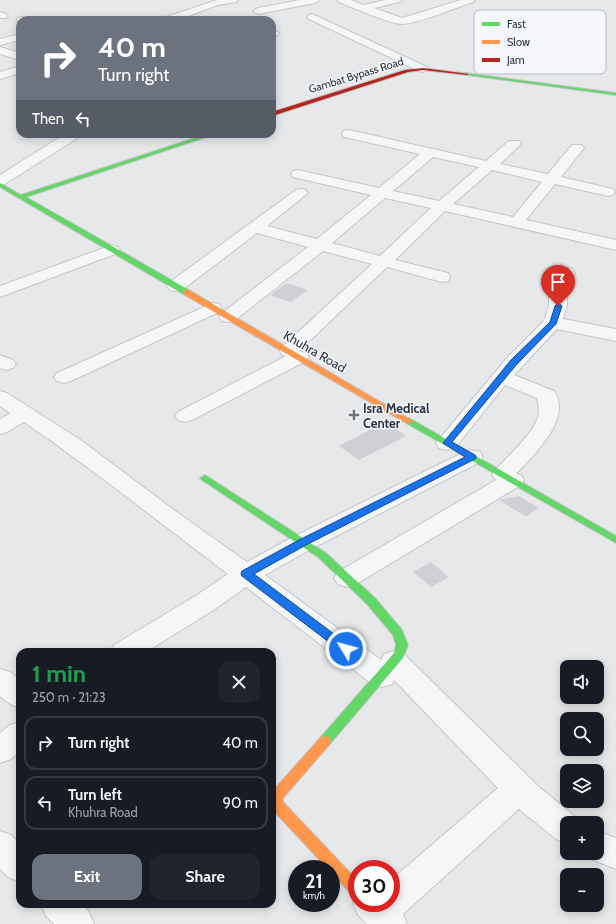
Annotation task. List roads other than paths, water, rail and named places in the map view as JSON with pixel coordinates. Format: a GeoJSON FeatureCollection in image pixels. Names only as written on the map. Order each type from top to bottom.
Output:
{"type":"FeatureCollection","features":[{"type":"Feature","properties":{"kind":"street"},"geometry":{"type":"LineString","coordinates":[[178,16],[216,3],[233,0]]}},
{"type":"Feature","properties":{"kind":"street"},"geometry":{"type":"LineString","coordinates":[[258,11],[315,0]]}},
{"type":"Feature","properties":{"kind":"street"},"geometry":{"type":"LineString","coordinates":[[342,0],[401,21],[409,20],[470,0]]}},
{"type":"Feature","properties":{"kind":"street"},"geometry":{"type":"LineString","coordinates":[[341,12],[397,0]]}},
{"type":"Feature","properties":{"kind":"street"},"geometry":{"type":"LineString","coordinates":[[184,14],[195,16]]}},
{"type":"Feature","properties":{"kind":"street"},"geometry":{"type":"LineString","coordinates":[[300,19],[326,14]]}},
{"type":"Feature","properties":{"kind":"street"},"geometry":{"type":"LineString","coordinates":[[312,17],[423,69]]}},
{"type":"Feature","properties":{"kind":"street"},"geometry":{"type":"LineString","coordinates":[[0,42],[16,38]]}},
{"type":"Feature","properties":{"kind":"street"},"geometry":{"type":"LineString","coordinates":[[0,50],[16,56]]}},
{"type":"Feature","properties":{"kind":"street","name":"Gambat Bypass Road"},"geometry":{"type":"LineString","coordinates":[[276,113],[389,76],[423,69],[448,71],[616,94]]}},
{"type":"Feature","properties":{"kind":"street"},"geometry":{"type":"LineString","coordinates":[[0,76],[16,71]]}},
{"type":"Feature","properties":{"kind":"street"},"geometry":{"type":"LineString","coordinates":[[349,134],[608,192]]}},
{"type":"Feature","properties":{"kind":"street"},"geometry":{"type":"LineString","coordinates":[[0,181],[68,138]]}},
{"type":"Feature","properties":{"kind":"street"},"geometry":{"type":"LineString","coordinates":[[21,197],[200,138]]}},
{"type":"Feature","properties":{"kind":"street"},"geometry":{"type":"LineString","coordinates":[[185,416],[294,354],[442,206],[514,144]]}},
{"type":"Feature","properties":{"kind":"street"},"geometry":{"type":"LineString","coordinates":[[516,223],[577,148]]}},
{"type":"Feature","properties":{"kind":"street"},"geometry":{"type":"LineString","coordinates":[[64,376],[221,312],[320,245],[429,153]]}},
{"type":"Feature","properties":{"kind":"street"},"geometry":{"type":"LineString","coordinates":[[298,174],[616,245]]}},
{"type":"Feature","properties":{"kind":"street","name":"Khuhra Road"},"geometry":{"type":"LineString","coordinates":[[0,185],[616,540]]}},
{"type":"Feature","properties":{"kind":"street"},"geometry":{"type":"LineString","coordinates":[[176,286],[256,228],[301,193]]}},
{"type":"Feature","properties":{"kind":"street"},"geometry":{"type":"LineString","coordinates":[[256,228],[442,277]]}},
{"type":"Feature","properties":{"kind":"street"},"geometry":{"type":"LineString","coordinates":[[0,292],[112,250]]}},
{"type":"Feature","properties":{"kind":"street"},"geometry":{"type":"LineString","coordinates":[[447,443],[514,362],[553,323],[558,306],[558,292],[568,273]]}},
{"type":"Feature","properties":{"kind":"street"},"geometry":{"type":"LineString","coordinates":[[553,323],[616,336]]}},
{"type":"Feature","properties":{"kind":"street"},"geometry":{"type":"LineString","coordinates":[[0,361],[6,364],[0,367]]}},
{"type":"Feature","properties":{"kind":"street"},"geometry":{"type":"LineString","coordinates":[[347,578],[508,478],[539,434],[548,419],[549,412],[547,395],[535,389],[501,377]]}},
{"type":"Feature","properties":{"kind":"street"},"geometry":{"type":"LineString","coordinates":[[0,397],[74,446],[170,519],[246,574],[388,669],[519,788],[560,823]]}},
{"type":"Feature","properties":{"kind":"street"},"geometry":{"type":"LineString","coordinates":[[0,428],[25,413]]}},
{"type":"Feature","properties":{"kind":"street"},"geometry":{"type":"LineString","coordinates":[[131,648],[206,602],[246,574],[302,543],[472,457]]}},
{"type":"Feature","properties":{"kind":"street"},"geometry":{"type":"LineString","coordinates":[[205,478],[322,555],[371,601],[398,633],[402,645],[399,655],[277,796],[276,804],[348,875]]}},
{"type":"Feature","properties":{"kind":"street"},"geometry":{"type":"LineString","coordinates":[[0,680],[16,693]]}},
{"type":"Feature","properties":{"kind":"street"},"geometry":{"type":"LineString","coordinates":[[0,750],[16,737]]}},
{"type":"Feature","properties":{"kind":"street"},"geometry":{"type":"LineString","coordinates":[[400,888],[519,788]]}},
{"type":"Feature","properties":{"kind":"street"},"geometry":{"type":"LineString","coordinates":[[604,849],[616,854]]}},
{"type":"Feature","properties":{"kind":"street"},"geometry":{"type":"LineString","coordinates":[[62,908],[78,924]]}},
{"type":"Feature","properties":{"kind":"place","name":"Isra Medical Center"},"geometry":{"type":"Point","coordinates":[354,415]}}]}
